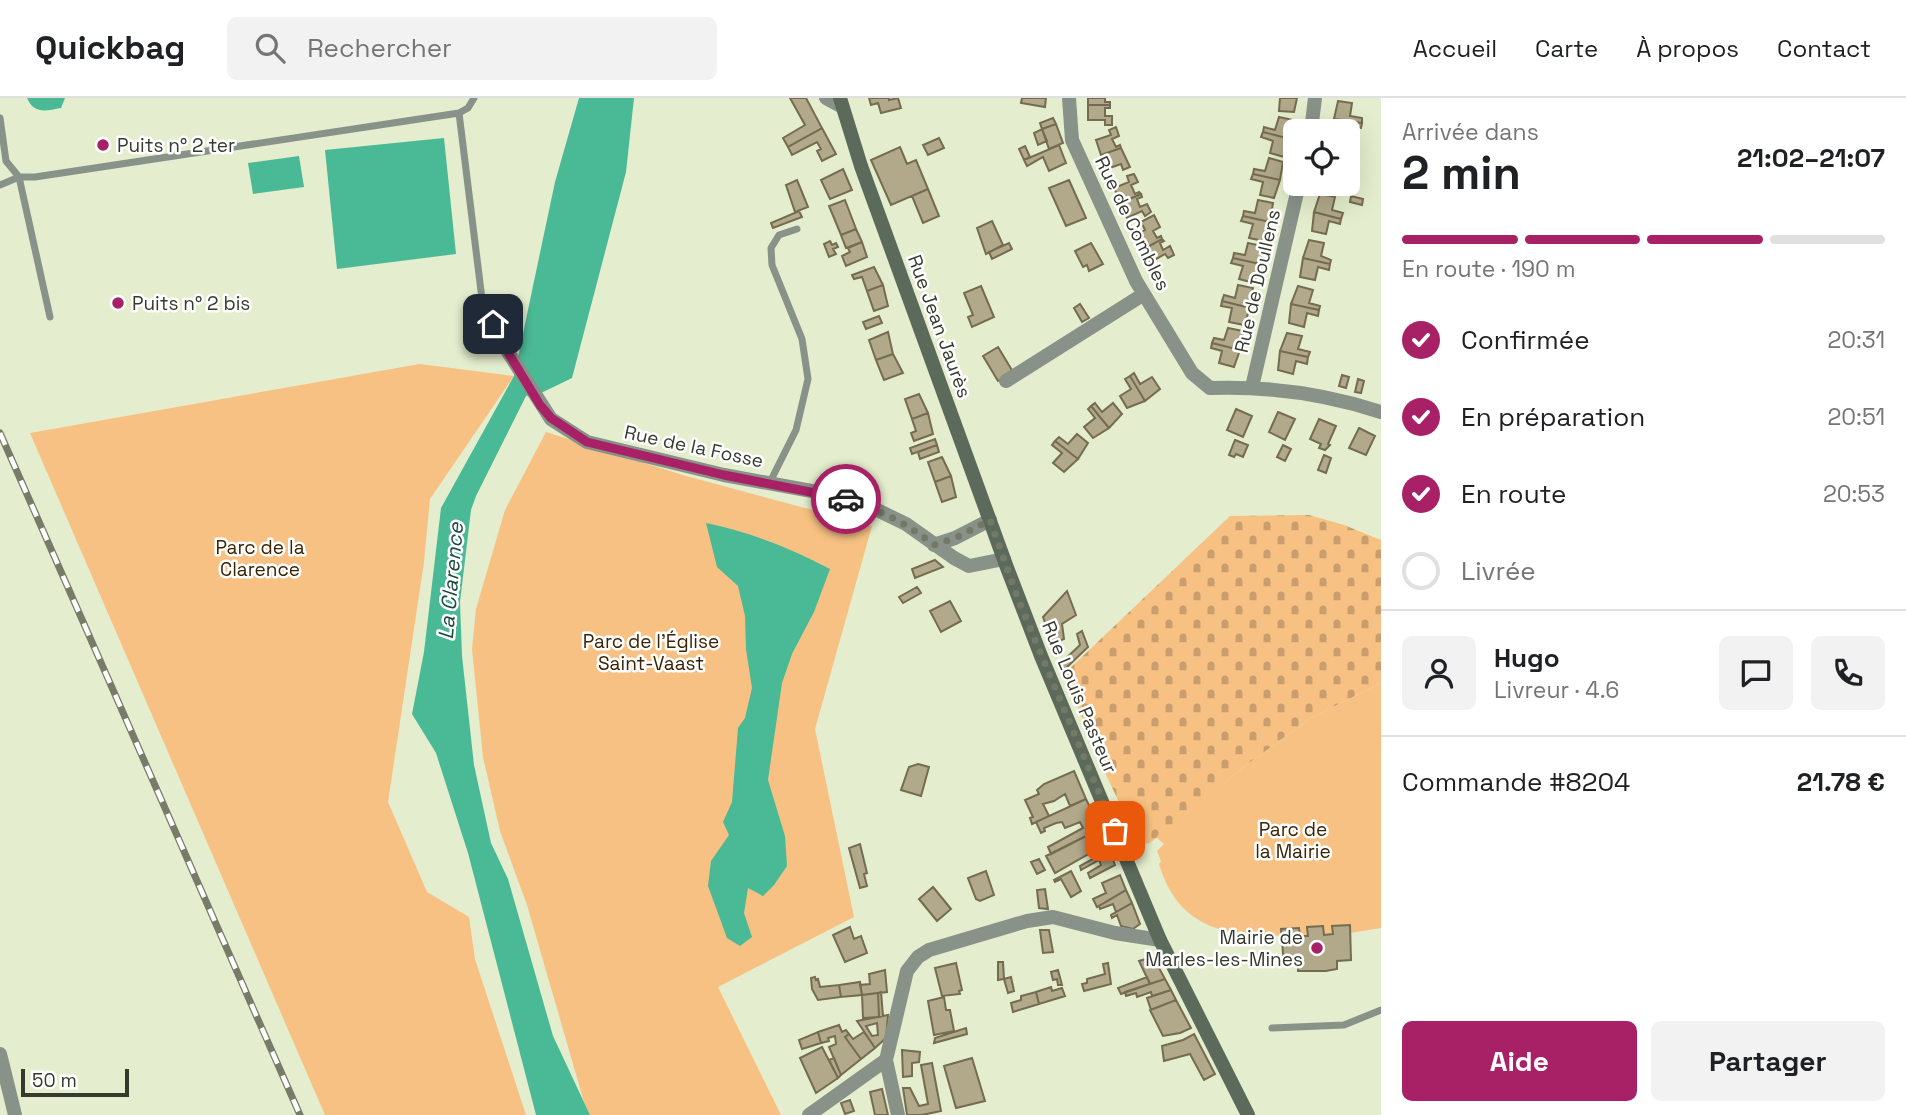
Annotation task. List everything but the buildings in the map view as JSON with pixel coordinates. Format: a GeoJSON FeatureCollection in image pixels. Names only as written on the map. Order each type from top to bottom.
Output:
{"type":"FeatureCollection","features":[{"type":"Feature","properties":{"kind":"main road","name":"Rue Jean Jaurès"},"geometry":{"type":"LineString","coordinates":[[840,102],[1004,559]]}},
{"type":"Feature","properties":{"kind":"main road","name":"Rue Louis Pasteur"},"geometry":{"type":"LineString","coordinates":[[1004,559],[1041,656],[1160,940],[1248,1115]]}},
{"type":"Feature","properties":{"kind":"street","name":"Rue Jean Jaurès"},"geometry":{"type":"LineString","coordinates":[[826,98],[840,102]]}},
{"type":"Feature","properties":{"kind":"street","name":"Rue de Combles"},"geometry":{"type":"LineString","coordinates":[[1069,98],[1072,140],[1136,281],[1192,373],[1210,388],[1252,387]]}},
{"type":"Feature","properties":{"kind":"street"},"geometry":{"type":"LineString","coordinates":[[1312,119],[1315,98]]}},
{"type":"Feature","properties":{"kind":"street","name":"Rue de Doullens"},"geometry":{"type":"LineString","coordinates":[[1252,387],[1296,196]]}},
{"type":"Feature","properties":{"kind":"street"},"geometry":{"type":"LineString","coordinates":[[1006,381],[1144,294]]}},
{"type":"Feature","properties":{"kind":"street","name":"Rue de la Fosse"},"geometry":{"type":"LineString","coordinates":[[493,324],[540,405],[551,418],[587,442],[724,475],[839,496],[906,524],[969,566],[1004,559]]}},
{"type":"Feature","properties":{"kind":"street"},"geometry":{"type":"LineString","coordinates":[[1252,387],[1341,399],[1381,412]]}},
{"type":"Feature","properties":{"kind":"street"},"geometry":{"type":"LineString","coordinates":[[934,545],[955,538],[990,520]]}},
{"type":"Feature","properties":{"kind":"street"},"geometry":{"type":"LineString","coordinates":[[898,1115],[886,1060],[907,971],[918,957],[929,950],[1027,921],[1053,917],[1115,933],[1160,940]]}},
{"type":"Feature","properties":{"kind":"street"},"geometry":{"type":"LineString","coordinates":[[0,1054],[15,1115]]}},
{"type":"Feature","properties":{"kind":"street"},"geometry":{"type":"LineString","coordinates":[[810,1115],[886,1060]]}},
{"type":"Feature","properties":{"kind":"lane"},"geometry":{"type":"LineString","coordinates":[[0,185],[19,177],[34,177],[459,113],[468,108],[474,98]]}},
{"type":"Feature","properties":{"kind":"lane"},"geometry":{"type":"LineString","coordinates":[[459,113],[483,307],[493,324]]}},
{"type":"Feature","properties":{"kind":"lane"},"geometry":{"type":"LineString","coordinates":[[0,118],[6,161],[19,177],[50,317]]}},
{"type":"Feature","properties":{"kind":"lane"},"geometry":{"type":"LineString","coordinates":[[770,482],[796,430],[808,379],[802,339],[772,265],[771,248],[779,235],[797,229]]}},
{"type":"Feature","properties":{"kind":"lane"},"geometry":{"type":"LineString","coordinates":[[1272,1028],[1344,1025],[1381,1010]]}},
{"type":"Feature","properties":{"kind":"green space","name":"Parc de la Clarence"},"geometry":{"type":"Polygon","coordinates":[[[420,364],[514,376],[430,499],[424,562],[388,802],[427,892],[469,917],[475,959],[526,1115],[325,1115],[30,433],[420,364]]]}},
{"type":"Feature","properties":{"kind":"green space","name":"Parc de l'Église Saint-Vaast"},"geometry":{"type":"Polygon","coordinates":[[[546,432],[686,476],[872,526],[815,729],[854,917],[718,987],[781,1115],[590,1115],[584,1102],[527,905],[500,831],[483,757],[472,649],[476,609],[505,510],[546,432]]]}},
{"type":"Feature","properties":{"kind":"green space"},"geometry":{"type":"Polygon","coordinates":[[[1309,515],[1381,540],[1381,683],[1311,718],[1241,769],[1150,843],[1139,844],[1099,760],[1064,674],[1230,516],[1309,515]]]}},
{"type":"Feature","properties":{"kind":"green space","name":"Parc de la Mairie"},"geometry":{"type":"Polygon","coordinates":[[[1381,683],[1381,928],[1350,933],[1349,925],[1333,926],[1333,934],[1324,935],[1323,926],[1308,927],[1308,936],[1300,936],[1299,928],[1282,929],[1282,936],[1241,934],[1206,924],[1191,914],[1178,902],[1167,885],[1157,851],[1164,844],[1156,837],[1241,769],[1311,718],[1381,683]]]}},
{"type":"Feature","properties":{"kind":"water"},"geometry":{"type":"Polygon","coordinates":[[[27,98],[65,98],[61,108],[45,110],[33,107],[27,98]]]}},
{"type":"Feature","properties":{"kind":"water","name":"La Clarence"},"geometry":{"type":"Polygon","coordinates":[[[579,98],[634,98],[626,172],[572,378],[541,393],[526,396],[476,496],[471,510],[460,602],[462,656],[474,765],[491,843],[508,879],[553,1036],[590,1115],[536,1115],[468,853],[436,753],[412,714],[424,652],[441,508],[514,376],[555,182],[579,98]]]}},
{"type":"Feature","properties":{"kind":"water"},"geometry":{"type":"Polygon","coordinates":[[[444,138],[456,254],[337,269],[325,150],[444,138]]]}},
{"type":"Feature","properties":{"kind":"water"},"geometry":{"type":"Polygon","coordinates":[[[299,156],[304,187],[253,194],[248,163],[299,156]]]}},
{"type":"Feature","properties":{"kind":"water"},"geometry":{"type":"Polygon","coordinates":[[[706,523],[770,542],[830,569],[782,683],[768,780],[785,836],[787,866],[763,896],[748,888],[744,913],[752,937],[740,946],[727,938],[708,886],[711,861],[729,835],[723,822],[732,802],[738,728],[745,718],[752,688],[746,649],[745,616],[738,586],[717,567],[706,523]]]}},
{"type":"Feature","properties":{"kind":"railway"},"geometry":{"type":"LineString","coordinates":[[0,433],[300,1115]]}},
{"type":"Feature","properties":{"kind":"way so far"},"geometry":{"type":"LineString","coordinates":[[846,499],[906,524],[934,545],[955,538],[990,520],[1018,599],[1115,831]]}},
{"type":"Feature","properties":{"kind":"place","name":"Puits n° 2 ter"},"geometry":{"type":"Point","coordinates":[103,145]}},
{"type":"Feature","properties":{"kind":"place","name":"Puits n° 2 bis"},"geometry":{"type":"Point","coordinates":[118,303]}},
{"type":"Feature","properties":{"kind":"place","name":"Mairie de Marles-les-Mines"},"geometry":{"type":"Point","coordinates":[1317,948]}},
{"type":"Feature","properties":{"kind":"route"},"geometry":{"type":"LineString","coordinates":[[493,324],[540,405],[551,418],[587,442],[724,475],[846,499]]}}]}
